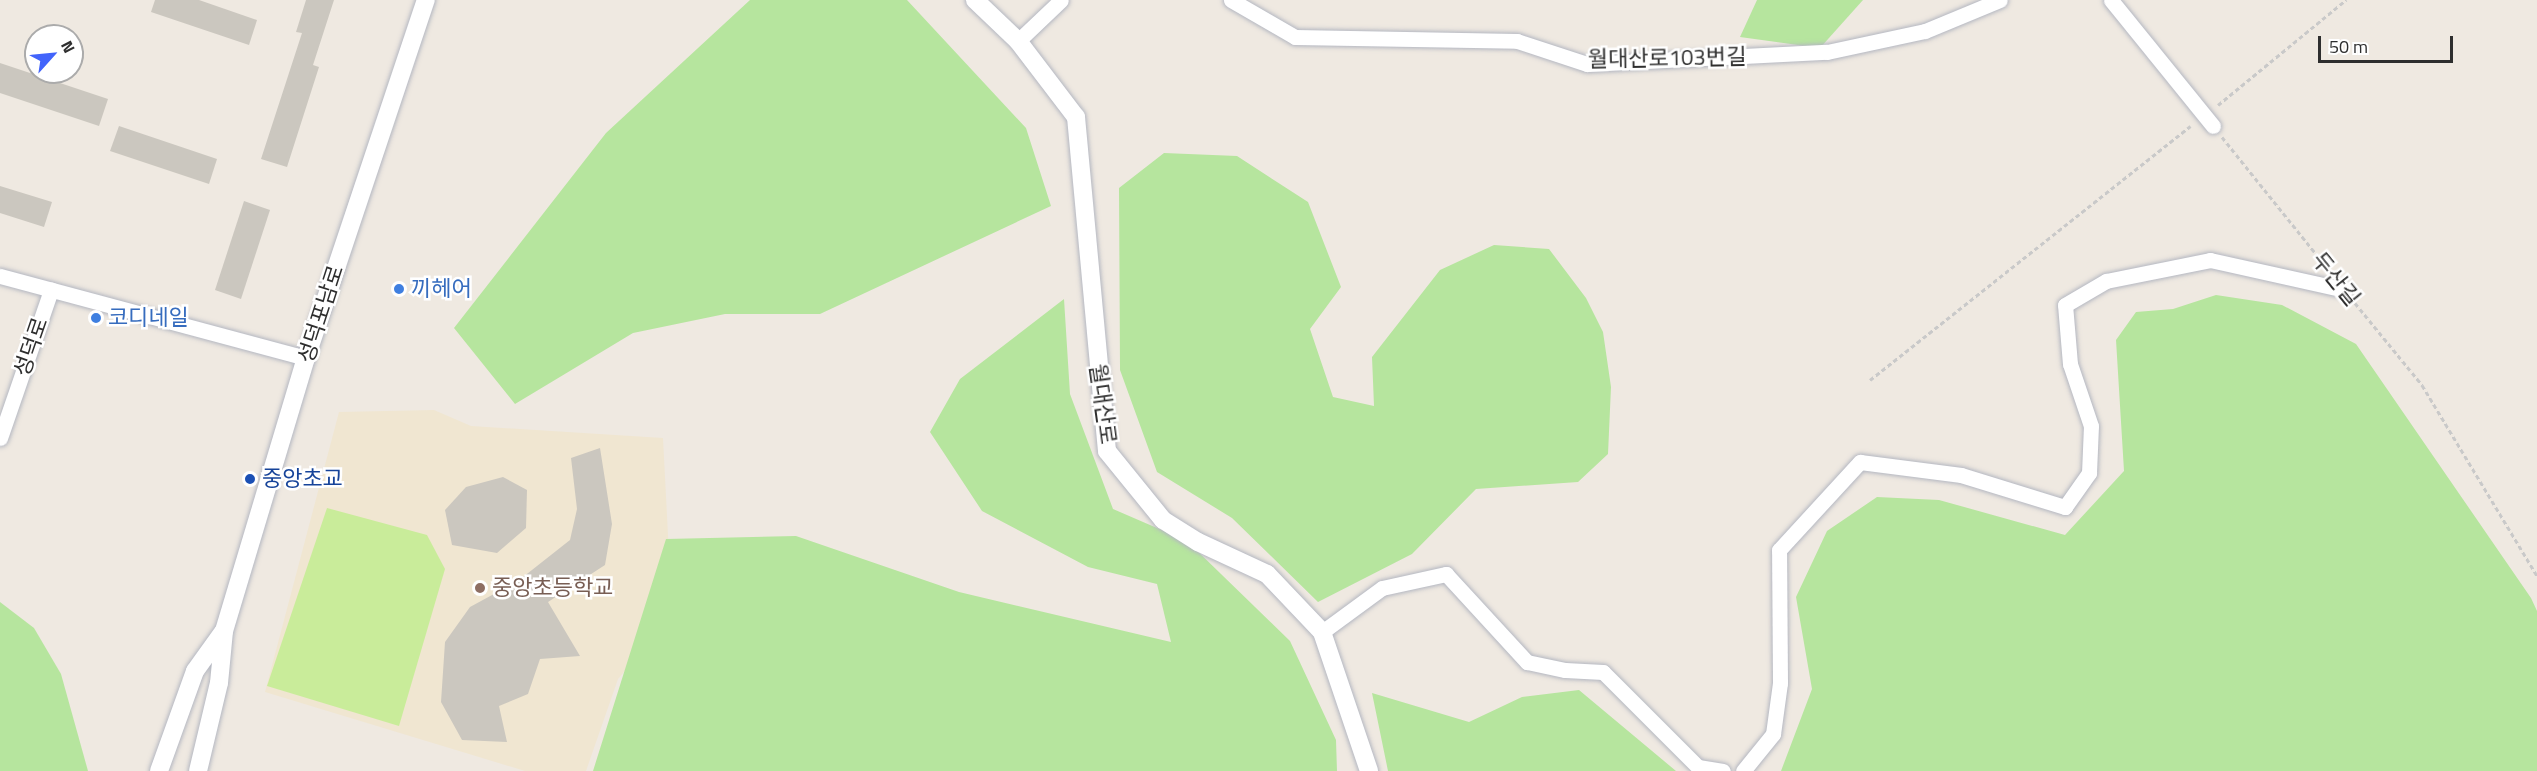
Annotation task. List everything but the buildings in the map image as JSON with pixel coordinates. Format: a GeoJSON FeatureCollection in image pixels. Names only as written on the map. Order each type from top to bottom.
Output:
{"type":"FeatureCollection","features":[{"type":"Feature","properties":{"kind":"street","name":"성덕포남로"},"geometry":{"type":"LineString","coordinates":[[224,631],[306,358],[426,0]]}},
{"type":"Feature","properties":{"kind":"street","name":"월대산로"},"geometry":{"type":"LineString","coordinates":[[975,0],[1018,41],[1076,117],[1107,451],[1163,520],[1198,542],[1267,574],[1322,632],[1369,771]]}},
{"type":"Feature","properties":{"kind":"street"},"geometry":{"type":"LineString","coordinates":[[1018,41],[1060,0]]}},
{"type":"Feature","properties":{"kind":"street","name":"월대산로103번길"},"geometry":{"type":"LineString","coordinates":[[1231,0],[1295,37],[1517,41],[1587,64],[1827,52],[1925,31],[2000,0]]}},
{"type":"Feature","properties":{"kind":"street"},"geometry":{"type":"LineString","coordinates":[[2111,0],[2209,121]]}},
{"type":"Feature","properties":{"kind":"street"},"geometry":{"type":"LineString","coordinates":[[1743,771],[1773,734],[1780,682],[1779,550],[1860,462],[1961,475],[2066,507],[2089,473],[2091,426],[2070,364],[2065,305],[2106,281],[2210,260],[2345,290]]}},
{"type":"Feature","properties":{"kind":"street"},"geometry":{"type":"LineString","coordinates":[[0,276],[306,358]]}},
{"type":"Feature","properties":{"kind":"street","name":"성덕로"},"geometry":{"type":"LineString","coordinates":[[0,438],[51,290]]}},
{"type":"Feature","properties":{"kind":"street"},"geometry":{"type":"LineString","coordinates":[[1322,632],[1382,588],[1446,574],[1527,662],[1565,670],[1603,672],[1698,768],[1722,771]]}},
{"type":"Feature","properties":{"kind":"street"},"geometry":{"type":"LineString","coordinates":[[159,771],[195,671],[224,631]]}},
{"type":"Feature","properties":{"kind":"street"},"geometry":{"type":"LineString","coordinates":[[198,771],[219,683],[224,631]]}},
{"type":"Feature","properties":{"kind":"path"},"geometry":{"type":"LineString","coordinates":[[1870,380],[2209,121],[2346,0]]}},
{"type":"Feature","properties":{"kind":"path","name":"두산길"},"geometry":{"type":"LineString","coordinates":[[2209,121],[2422,385],[2537,576]]}},
{"type":"Feature","properties":{"kind":"shaded area","name":"중앙초등학교"},"geometry":{"type":"Polygon","coordinates":[[[434,410],[471,426],[663,438],[670,574],[639,654],[618,679],[586,771],[525,771],[265,692],[339,412],[434,410]]]}},
{"type":"Feature","properties":{"kind":"green space"},"geometry":{"type":"Polygon","coordinates":[[[750,0],[907,0],[1026,128],[1051,206],[820,314],[725,314],[633,333],[515,404],[454,328],[606,133],[750,0]]]}},
{"type":"Feature","properties":{"kind":"green space"},"geometry":{"type":"Polygon","coordinates":[[[1757,0],[1863,0],[1820,48],[1740,37],[1757,0]]]}},
{"type":"Feature","properties":{"kind":"green space"},"geometry":{"type":"Polygon","coordinates":[[[1164,153],[1237,156],[1308,202],[1341,287],[1310,329],[1333,397],[1374,406],[1372,357],[1440,270],[1494,245],[1549,249],[1586,298],[1603,332],[1611,387],[1608,454],[1578,482],[1476,489],[1412,554],[1318,602],[1232,518],[1157,472],[1120,370],[1119,188],[1164,153]]]}},
{"type":"Feature","properties":{"kind":"green space"},"geometry":{"type":"Polygon","coordinates":[[[2216,295],[2282,305],[2356,344],[2531,598],[2537,611],[2537,771],[1781,771],[1812,689],[1796,597],[1827,531],[1877,497],[1939,500],[2065,535],[2124,471],[2116,340],[2136,312],[2173,309],[2216,295]]]}},
{"type":"Feature","properties":{"kind":"green space"},"geometry":{"type":"Polygon","coordinates":[[[1064,299],[1070,394],[1113,509],[1187,541],[1290,641],[1336,740],[1337,771],[593,771],[666,539],[796,536],[959,592],[1171,642],[1157,584],[1088,567],[982,511],[930,432],[960,379],[1064,299]]]}},
{"type":"Feature","properties":{"kind":"green space"},"geometry":{"type":"Polygon","coordinates":[[[327,508],[427,535],[445,569],[399,726],[267,686],[327,508]]]}},
{"type":"Feature","properties":{"kind":"green space"},"geometry":{"type":"Polygon","coordinates":[[[0,602],[34,628],[61,674],[88,771],[0,771],[0,602]]]}},
{"type":"Feature","properties":{"kind":"green space"},"geometry":{"type":"Polygon","coordinates":[[[1579,690],[1676,771],[1388,771],[1372,693],[1469,722],[1522,697],[1579,690]]]}},
{"type":"Feature","properties":{"kind":"place","name":"끼헤어"},"geometry":{"type":"Point","coordinates":[399,289]}},
{"type":"Feature","properties":{"kind":"place","name":"코디네일"},"geometry":{"type":"Point","coordinates":[96,318]}},
{"type":"Feature","properties":{"kind":"place","name":"중앙초교"},"geometry":{"type":"Point","coordinates":[250,479]}},
{"type":"Feature","properties":{"kind":"place","name":"중앙초등학교"},"geometry":{"type":"Point","coordinates":[480,588]}}]}
